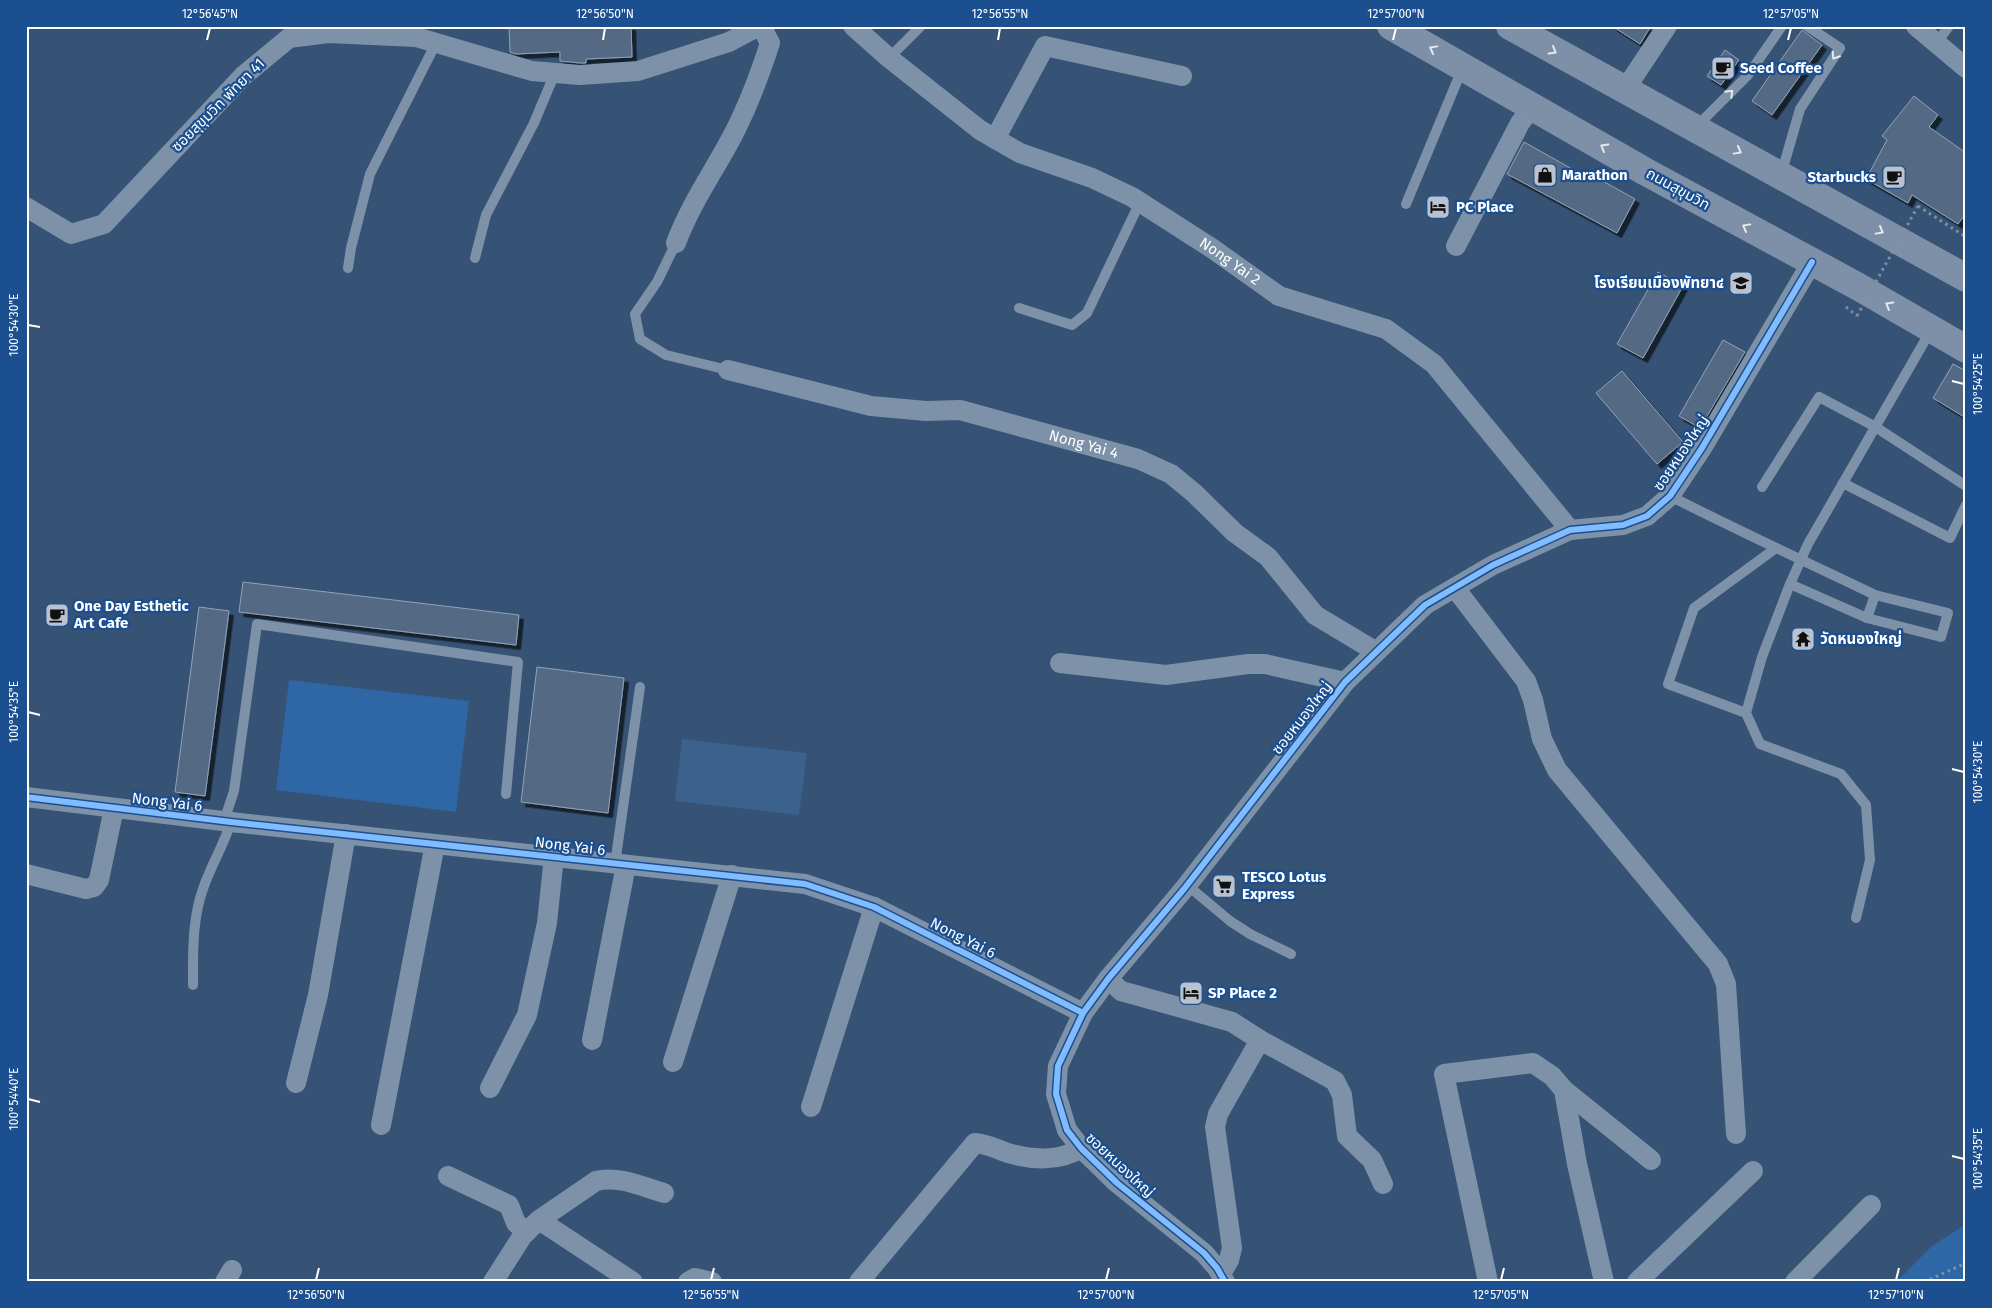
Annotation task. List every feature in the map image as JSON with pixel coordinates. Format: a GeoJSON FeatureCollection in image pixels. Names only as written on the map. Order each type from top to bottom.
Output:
{"type":"FeatureCollection","features":[{"type":"Feature","properties":{"kind":"highway"},"geometry":{"type":"LineString","coordinates":[[1510,26],[1624,91],[1696,128],[1966,278]]}},
{"type":"Feature","properties":{"kind":"highway","name":"ถนนสุขุมวิท"},"geometry":{"type":"LineString","coordinates":[[1398,29],[1646,172],[1966,348]]}},
{"type":"Feature","properties":{"kind":"street","name":"ซอยสุขุมวิท พัทยา 41"},"geometry":{"type":"LineString","coordinates":[[26,207],[71,234],[104,224],[243,76],[289,38],[328,33],[416,38],[532,71],[580,75],[638,71],[730,42],[760,26]]}},
{"type":"Feature","properties":{"kind":"street"},"geometry":{"type":"LineString","coordinates":[[676,244],[685,220],[734,134],[762,70],[770,43],[760,26]]}},
{"type":"Feature","properties":{"kind":"street","name":"Nong Yai 2"},"geometry":{"type":"LineString","coordinates":[[853,26],[889,58],[980,130],[1020,153],[1092,178],[1140,202],[1213,249],[1279,296],[1386,329],[1434,364],[1570,530]]}},
{"type":"Feature","properties":{"kind":"street"},"geometry":{"type":"LineString","coordinates":[[1624,91],[1667,26]]}},
{"type":"Feature","properties":{"kind":"street"},"geometry":{"type":"LineString","coordinates":[[1927,33],[1966,68]]}},
{"type":"Feature","properties":{"kind":"street"},"geometry":{"type":"LineString","coordinates":[[996,139],[1045,46],[1182,76]]}},
{"type":"Feature","properties":{"kind":"street"},"geometry":{"type":"LineString","coordinates":[[1456,246],[1520,122],[1533,106]]}},
{"type":"Feature","properties":{"kind":"street","name":"ซอยหนองใหญ่"},"geometry":{"type":"LineString","coordinates":[[1223,1278],[1204,1253],[1118,1183],[1081,1148],[1067,1130],[1056,1094],[1058,1066],[1083,1012],[1108,979],[1187,885],[1345,682],[1425,605],[1493,565],[1570,530],[1623,525],[1647,516],[1670,496],[1702,448],[1812,262]]}},
{"type":"Feature","properties":{"kind":"street","name":"Nong Yai 4"},"geometry":{"type":"LineString","coordinates":[[728,370],[871,406],[926,411],[960,410],[1138,459],[1171,474],[1194,493],[1234,532],[1268,558],[1315,615],[1375,652]]}},
{"type":"Feature","properties":{"kind":"street"},"geometry":{"type":"LineString","coordinates":[[1456,588],[1526,681],[1533,700],[1542,739],[1557,770],[1718,964],[1726,984],[1736,1134]]}},
{"type":"Feature","properties":{"kind":"street"},"geometry":{"type":"LineString","coordinates":[[1060,663],[1166,675],[1248,664],[1265,664],[1345,682]]}},
{"type":"Feature","properties":{"kind":"street","name":"Nong Yai 6"},"geometry":{"type":"LineString","coordinates":[[26,796],[227,821],[805,884],[874,907],[1083,1012]]}},
{"type":"Feature","properties":{"kind":"street"},"geometry":{"type":"LineString","coordinates":[[26,874],[86,889],[94,887],[99,880],[114,808]]}},
{"type":"Feature","properties":{"kind":"street"},"geometry":{"type":"LineString","coordinates":[[296,1083],[318,995],[346,834]]}},
{"type":"Feature","properties":{"kind":"street"},"geometry":{"type":"LineString","coordinates":[[381,1125],[435,844]]}},
{"type":"Feature","properties":{"kind":"street"},"geometry":{"type":"LineString","coordinates":[[490,1088],[527,1015],[547,923],[554,856]]}},
{"type":"Feature","properties":{"kind":"street"},"geometry":{"type":"LineString","coordinates":[[592,1040],[620,864]]}},
{"type":"Feature","properties":{"kind":"street"},"geometry":{"type":"LineString","coordinates":[[673,1062],[732,875]]}},
{"type":"Feature","properties":{"kind":"street"},"geometry":{"type":"LineString","coordinates":[[811,1107],[874,907]]}},
{"type":"Feature","properties":{"kind":"street"},"geometry":{"type":"LineString","coordinates":[[1108,979],[1121,991],[1232,1022],[1260,1040],[1335,1081],[1342,1095],[1347,1136],[1372,1160],[1383,1184]]}},
{"type":"Feature","properties":{"kind":"street"},"geometry":{"type":"LineString","coordinates":[[1223,1278],[1232,1248],[1215,1127],[1218,1114],[1260,1040]]}},
{"type":"Feature","properties":{"kind":"street"},"geometry":{"type":"LineString","coordinates":[[1488,1282],[1444,1074],[1533,1062],[1552,1076],[1564,1090],[1652,1160]]}},
{"type":"Feature","properties":{"kind":"street"},"geometry":{"type":"LineString","coordinates":[[1564,1090],[1604,1282]]}},
{"type":"Feature","properties":{"kind":"street"},"geometry":{"type":"LineString","coordinates":[[859,1282],[975,1143],[986,1144],[1008,1153],[1031,1158],[1056,1158],[1074,1153],[1081,1148]]}},
{"type":"Feature","properties":{"kind":"street"},"geometry":{"type":"LineString","coordinates":[[1638,1282],[1753,1171]]}},
{"type":"Feature","properties":{"kind":"street"},"geometry":{"type":"LineString","coordinates":[[448,1176],[509,1205],[516,1223],[533,1226],[633,1282]]}},
{"type":"Feature","properties":{"kind":"street"},"geometry":{"type":"LineString","coordinates":[[493,1282],[518,1242],[533,1226],[588,1186],[604,1179],[617,1180],[664,1193]]}},
{"type":"Feature","properties":{"kind":"street"},"geometry":{"type":"LineString","coordinates":[[1795,1282],[1871,1205]]}},
{"type":"Feature","properties":{"kind":"street"},"geometry":{"type":"LineString","coordinates":[[688,1282],[695,1278],[712,1282]]}},
{"type":"Feature","properties":{"kind":"lane"},"geometry":{"type":"LineString","coordinates":[[889,58],[921,26]]}},
{"type":"Feature","properties":{"kind":"lane"},"geometry":{"type":"LineString","coordinates":[[1696,128],[1748,75],[1782,26]]}},
{"type":"Feature","properties":{"kind":"lane"},"geometry":{"type":"LineString","coordinates":[[1781,175],[1800,109],[1840,48],[1807,26]]}},
{"type":"Feature","properties":{"kind":"lane"},"geometry":{"type":"LineString","coordinates":[[1927,33],[1948,26]]}},
{"type":"Feature","properties":{"kind":"lane"},"geometry":{"type":"LineString","coordinates":[[348,268],[351,248],[370,174],[436,43]]}},
{"type":"Feature","properties":{"kind":"lane"},"geometry":{"type":"LineString","coordinates":[[1406,204],[1464,66]]}},
{"type":"Feature","properties":{"kind":"lane"},"geometry":{"type":"LineString","coordinates":[[475,258],[486,215],[534,122],[555,73]]}},
{"type":"Feature","properties":{"kind":"lane"},"geometry":{"type":"LineString","coordinates":[[1019,308],[1072,325],[1087,313],[1140,202]]}},
{"type":"Feature","properties":{"kind":"lane"},"geometry":{"type":"LineString","coordinates":[[676,244],[657,282],[635,314],[640,339],[666,355],[728,370]]}},
{"type":"Feature","properties":{"kind":"lane"},"geometry":{"type":"LineString","coordinates":[[1856,918],[1870,860],[1866,805],[1842,774],[1760,744],[1746,713],[1762,657],[1801,559],[1874,426],[1931,329]]}},
{"type":"Feature","properties":{"kind":"lane"},"geometry":{"type":"LineString","coordinates":[[1762,487],[1819,397],[1874,426],[1966,486]]}},
{"type":"Feature","properties":{"kind":"lane"},"geometry":{"type":"LineString","coordinates":[[1843,483],[1950,538],[1966,505]]}},
{"type":"Feature","properties":{"kind":"lane"},"geometry":{"type":"LineString","coordinates":[[1670,496],[1875,595],[1948,613],[1941,637],[1867,618],[1790,584]]}},
{"type":"Feature","properties":{"kind":"lane"},"geometry":{"type":"LineString","coordinates":[[1746,713],[1668,684],[1694,608],[1776,548]]}},
{"type":"Feature","properties":{"kind":"lane"},"geometry":{"type":"LineString","coordinates":[[1867,618],[1875,595]]}},
{"type":"Feature","properties":{"kind":"lane"},"geometry":{"type":"LineString","coordinates":[[194,985],[193,934],[198,906],[227,821],[234,791],[257,624],[518,662],[506,794]]}},
{"type":"Feature","properties":{"kind":"lane"},"geometry":{"type":"LineString","coordinates":[[620,864],[640,688]]}},
{"type":"Feature","properties":{"kind":"lane"},"geometry":{"type":"LineString","coordinates":[[1187,885],[1230,921],[1291,954]]}},
{"type":"Feature","properties":{"kind":"path"},"geometry":{"type":"LineString","coordinates":[[1843,304],[1858,316],[1918,206],[1966,237]]}},
{"type":"Feature","properties":{"kind":"path"},"geometry":{"type":"LineString","coordinates":[[1924,1282],[1966,1263]]}},
{"type":"Feature","properties":{"kind":"shaded area"},"geometry":{"type":"Polygon","coordinates":[[[289,680],[469,701],[456,812],[276,790],[289,680]]]}},
{"type":"Feature","properties":{"kind":"shaded area"},"geometry":{"type":"Polygon","coordinates":[[[682,739],[807,753],[799,815],[675,801],[682,739]]]}},
{"type":"Feature","properties":{"kind":"shaded area"},"geometry":{"type":"Polygon","coordinates":[[[1966,1224],[1966,1282],[1896,1282],[1932,1246],[1966,1224]]]}},
{"type":"Feature","properties":{"kind":"building"},"geometry":{"type":"Polygon","coordinates":[[[509,26],[631,26],[632,57],[586,59],[586,63],[580,63],[560,61],[560,52],[516,54],[510,52],[509,26]]]}},
{"type":"Feature","properties":{"kind":"building"},"geometry":{"type":"Polygon","coordinates":[[[1612,26],[1651,26],[1640,44],[1612,26]]]}},
{"type":"Feature","properties":{"kind":"building"},"geometry":{"type":"Polygon","coordinates":[[[1802,30],[1822,45],[1772,115],[1752,101],[1802,30]]]}},
{"type":"Feature","properties":{"kind":"building","name":"Seed Coffee"},"geometry":{"type":"Polygon","coordinates":[[[1725,50],[1739,60],[1721,85],[1707,76],[1725,50]]]}},
{"type":"Feature","properties":{"kind":"building"},"geometry":{"type":"Polygon","coordinates":[[[1914,96],[1938,115],[1929,127],[1966,153],[1966,213],[1958,224],[1912,195],[1908,203],[1866,179],[1887,140],[1882,136],[1914,96]]]}},
{"type":"Feature","properties":{"kind":"building"},"geometry":{"type":"Polygon","coordinates":[[[1524,142],[1590,179],[1592,175],[1635,199],[1617,233],[1507,174],[1524,142]]]}},
{"type":"Feature","properties":{"kind":"building"},"geometry":{"type":"Polygon","coordinates":[[[1658,272],[1683,286],[1643,358],[1617,344],[1658,272]]]}},
{"type":"Feature","properties":{"kind":"building"},"geometry":{"type":"Polygon","coordinates":[[[1723,340],[1745,352],[1700,428],[1679,416],[1723,340]]]}},
{"type":"Feature","properties":{"kind":"building"},"geometry":{"type":"Polygon","coordinates":[[[1953,364],[1966,371],[1966,418],[1933,398],[1953,364]]]}},
{"type":"Feature","properties":{"kind":"building"},"geometry":{"type":"Polygon","coordinates":[[[1622,371],[1683,442],[1657,464],[1596,393],[1622,371]]]}},
{"type":"Feature","properties":{"kind":"building"},"geometry":{"type":"Polygon","coordinates":[[[243,582],[519,615],[516,645],[239,612],[243,582]]]}},
{"type":"Feature","properties":{"kind":"building"},"geometry":{"type":"Polygon","coordinates":[[[199,607],[229,611],[205,796],[175,792],[199,607]]]}},
{"type":"Feature","properties":{"kind":"building"},"geometry":{"type":"Polygon","coordinates":[[[537,667],[624,678],[608,813],[521,802],[537,667]]]}},
{"type":"Feature","properties":{"kind":"cycle path"},"geometry":{"type":"LineString","coordinates":[[1225,1282],[1217,1268],[1204,1253],[1117,1183],[1081,1148],[1067,1130],[1056,1094],[1058,1066],[1083,1013],[1108,979],[1184,889],[1345,682],[1425,605],[1493,565],[1570,530],[1623,525],[1647,516],[1670,496],[1702,448],[1812,262]]}},
{"type":"Feature","properties":{"kind":"cycle path"},"geometry":{"type":"LineString","coordinates":[[26,797],[231,822],[805,884],[874,907],[1083,1013]]}},
{"type":"Feature","properties":{"kind":"place","name":"Seed Coffee"},"geometry":{"type":"Point","coordinates":[1723,68]}},
{"type":"Feature","properties":{"kind":"place","name":"Marathon"},"geometry":{"type":"Point","coordinates":[1545,175]}},
{"type":"Feature","properties":{"kind":"place","name":"Starbucks"},"geometry":{"type":"Point","coordinates":[1894,177]}},
{"type":"Feature","properties":{"kind":"place","name":"PC Place"},"geometry":{"type":"Point","coordinates":[1438,207]}},
{"type":"Feature","properties":{"kind":"place","name":"โรงเรียนเมืองพัทยา๔"},"geometry":{"type":"Point","coordinates":[1741,283]}},
{"type":"Feature","properties":{"kind":"place","name":"One Day Esthetic Art Cafe"},"geometry":{"type":"Point","coordinates":[57,615]}},
{"type":"Feature","properties":{"kind":"place","name":"วัดหนองใหญ่"},"geometry":{"type":"Point","coordinates":[1803,639]}},
{"type":"Feature","properties":{"kind":"place","name":"TESCO Lotus Express"},"geometry":{"type":"Point","coordinates":[1224,886]}},
{"type":"Feature","properties":{"kind":"place","name":"SP Place 2"},"geometry":{"type":"Point","coordinates":[1191,993]}}]}
